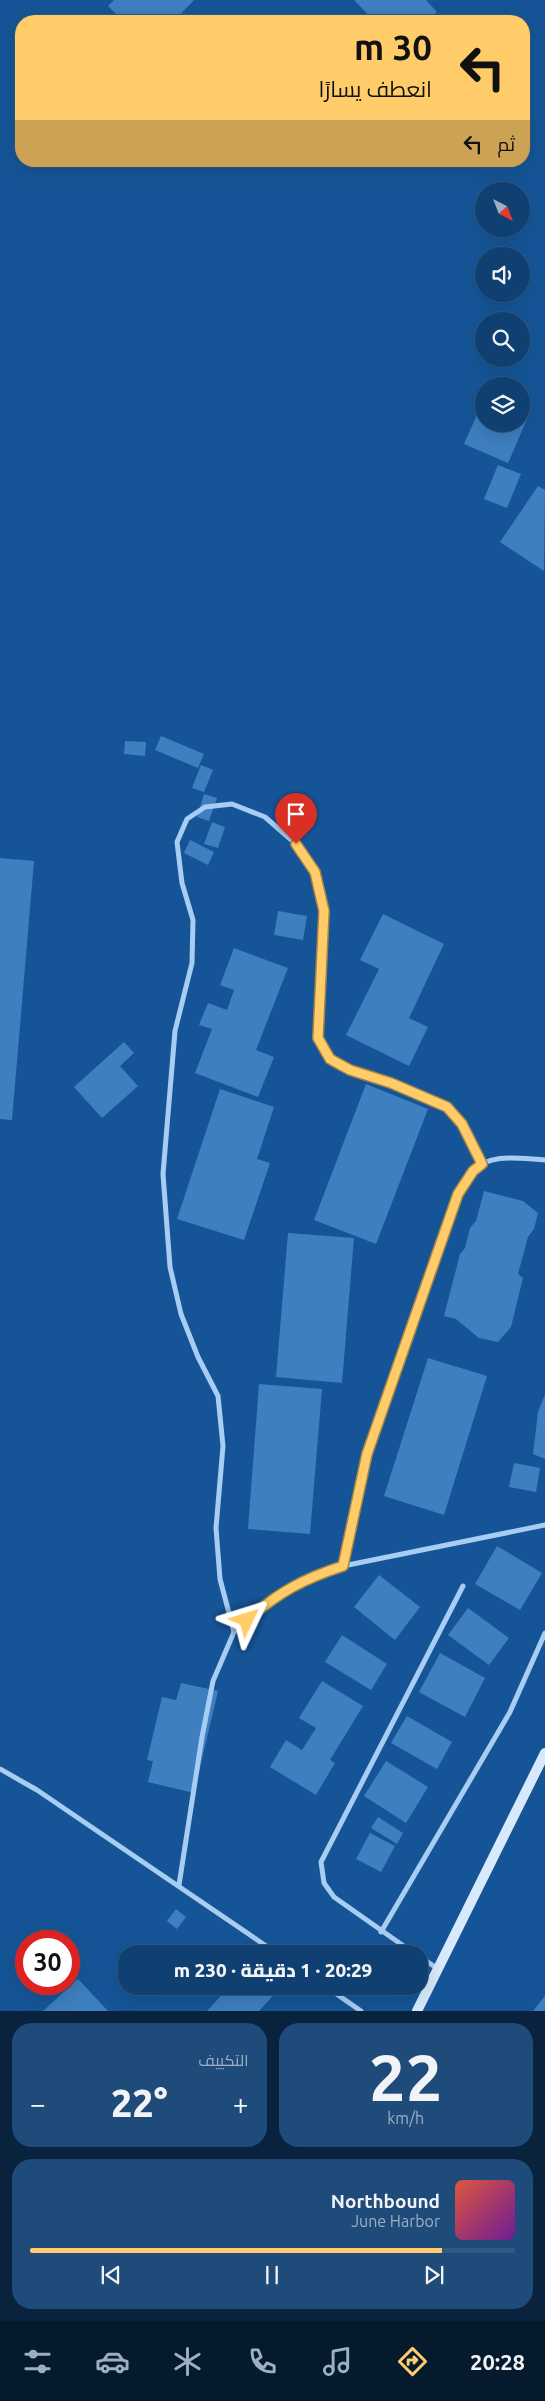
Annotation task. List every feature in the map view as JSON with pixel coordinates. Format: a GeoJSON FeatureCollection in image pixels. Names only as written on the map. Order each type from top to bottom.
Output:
{"type":"FeatureCollection","features":[{"type":"Feature","properties":{"kind":"street"},"geometry":{"type":"LineString","coordinates":[[234,1632],[220,1579],[216,1528],[223,1446],[218,1396],[198,1357],[181,1314],[170,1267],[163,1174],[175,1032],[192,964],[193,920],[182,883],[177,842],[186,819],[205,806],[232,804],[265,817],[296,844],[315,872],[324,911],[318,1038],[330,1059],[350,1070],[391,1083],[447,1107],[462,1124],[482,1164]]}},
{"type":"Feature","properties":{"kind":"street"},"geometry":{"type":"LineString","coordinates":[[343,1566],[367,1454],[458,1194],[473,1171],[482,1164],[494,1159],[545,1160]]}},
{"type":"Feature","properties":{"kind":"street"},"geometry":{"type":"LineString","coordinates":[[179,1885],[202,1737],[213,1681],[234,1632],[273,1597],[309,1577],[343,1566],[545,1525]]}},
{"type":"Feature","properties":{"kind":"street"},"geometry":{"type":"LineString","coordinates":[[401,1945],[334,1898],[324,1883],[320,1862],[463,1586]]}},
{"type":"Feature","properties":{"kind":"street"},"geometry":{"type":"LineString","coordinates":[[381,1932],[510,1712],[545,1632]]}},
{"type":"Feature","properties":{"kind":"street"},"geometry":{"type":"LineString","coordinates":[[417,2011],[545,1753]]}},
{"type":"Feature","properties":{"kind":"street"},"geometry":{"type":"LineString","coordinates":[[0,1769],[37,1790],[265,1945]]}},
{"type":"Feature","properties":{"kind":"street"},"geometry":{"type":"LineString","coordinates":[[428,1962],[438,1969]]}},
{"type":"Feature","properties":{"kind":"street"},"geometry":{"type":"LineString","coordinates":[[338,1995],[361,2011]]}},
{"type":"Feature","properties":{"kind":"building"},"geometry":{"type":"Polygon","coordinates":[[[114,0],[194,0],[180,15],[117,15],[108,6],[114,0]]]}},
{"type":"Feature","properties":{"kind":"building"},"geometry":{"type":"Polygon","coordinates":[[[354,0],[426,0],[437,12],[434,15],[368,15],[354,0]]]}},
{"type":"Feature","properties":{"kind":"building"},"geometry":{"type":"Polygon","coordinates":[[[475,419],[475,432],[521,432],[508,463],[464,444],[475,419]]]}},
{"type":"Feature","properties":{"kind":"building"},"geometry":{"type":"Polygon","coordinates":[[[498,465],[521,474],[507,508],[484,499],[498,465]]]}},
{"type":"Feature","properties":{"kind":"building"},"geometry":{"type":"Polygon","coordinates":[[[538,486],[545,490],[544,571],[500,542],[538,486]]]}},
{"type":"Feature","properties":{"kind":"building"},"geometry":{"type":"Polygon","coordinates":[[[161,736],[204,754],[198,768],[155,750],[161,736]]]}},
{"type":"Feature","properties":{"kind":"building"},"geometry":{"type":"Polygon","coordinates":[[[125,741],[146,742],[145,756],[124,754],[125,741]]]}},
{"type":"Feature","properties":{"kind":"building"},"geometry":{"type":"Polygon","coordinates":[[[201,765],[213,770],[204,792],[192,788],[201,765]]]}},
{"type":"Feature","properties":{"kind":"building"},"geometry":{"type":"Polygon","coordinates":[[[204,794],[217,798],[209,821],[197,817],[204,794]]]}},
{"type":"Feature","properties":{"kind":"building"},"geometry":{"type":"Polygon","coordinates":[[[212,822],[225,827],[218,848],[204,844],[212,822]]]}},
{"type":"Feature","properties":{"kind":"building"},"geometry":{"type":"Polygon","coordinates":[[[190,840],[214,852],[208,865],[184,853],[190,840]]]}},
{"type":"Feature","properties":{"kind":"building"},"geometry":{"type":"Polygon","coordinates":[[[0,858],[34,861],[12,1120],[0,1119],[0,858]]]}},
{"type":"Feature","properties":{"kind":"building"},"geometry":{"type":"Polygon","coordinates":[[[278,911],[307,916],[303,940],[274,935],[278,911]]]}},
{"type":"Feature","properties":{"kind":"building"},"geometry":{"type":"Polygon","coordinates":[[[383,914],[444,944],[409,1018],[428,1027],[409,1066],[346,1035],[379,969],[360,960],[383,914]]]}},
{"type":"Feature","properties":{"kind":"building"},"geometry":{"type":"Polygon","coordinates":[[[234,948],[288,968],[256,1050],[274,1057],[258,1097],[195,1073],[212,1029],[199,1025],[208,1003],[227,1010],[234,990],[220,985],[234,948]]]}},
{"type":"Feature","properties":{"kind":"building"},"geometry":{"type":"Polygon","coordinates":[[[124,1042],[134,1053],[120,1066],[138,1086],[102,1118],[74,1087],[124,1042]]]}},
{"type":"Feature","properties":{"kind":"building"},"geometry":{"type":"Polygon","coordinates":[[[366,1084],[428,1109],[376,1244],[314,1220],[366,1084]]]}},
{"type":"Feature","properties":{"kind":"building"},"geometry":{"type":"Polygon","coordinates":[[[220,1089],[274,1107],[257,1159],[270,1163],[244,1240],[177,1219],[220,1089]]]}},
{"type":"Feature","properties":{"kind":"building"},"geometry":{"type":"Polygon","coordinates":[[[484,1191],[523,1201],[538,1213],[534,1229],[528,1237],[518,1274],[523,1278],[511,1327],[498,1342],[479,1338],[456,1319],[444,1316],[460,1254],[465,1248],[470,1228],[476,1221],[484,1191]]]}},
{"type":"Feature","properties":{"kind":"building"},"geometry":{"type":"Polygon","coordinates":[[[288,1233],[354,1238],[342,1383],[276,1377],[288,1233]]]}},
{"type":"Feature","properties":{"kind":"building"},"geometry":{"type":"Polygon","coordinates":[[[428,1358],[487,1376],[444,1515],[384,1496],[428,1358]]]}},
{"type":"Feature","properties":{"kind":"building"},"geometry":{"type":"Polygon","coordinates":[[[259,1384],[322,1389],[310,1534],[248,1529],[259,1384]]]}},
{"type":"Feature","properties":{"kind":"building"},"geometry":{"type":"Polygon","coordinates":[[[545,1394],[545,1459],[533,1454],[538,1412],[545,1394]]]}},
{"type":"Feature","properties":{"kind":"building"},"geometry":{"type":"Polygon","coordinates":[[[514,1463],[540,1468],[536,1492],[509,1487],[514,1463]]]}},
{"type":"Feature","properties":{"kind":"building"},"geometry":{"type":"Polygon","coordinates":[[[497,1546],[542,1573],[520,1610],[475,1584],[497,1546]]]}},
{"type":"Feature","properties":{"kind":"building"},"geometry":{"type":"Polygon","coordinates":[[[379,1575],[420,1607],[395,1640],[354,1607],[379,1575]]]}},
{"type":"Feature","properties":{"kind":"building"},"geometry":{"type":"Polygon","coordinates":[[[468,1608],[509,1638],[489,1665],[448,1635],[468,1608]]]}},
{"type":"Feature","properties":{"kind":"building"},"geometry":{"type":"Polygon","coordinates":[[[342,1635],[387,1664],[371,1690],[325,1662],[342,1635]]]}},
{"type":"Feature","properties":{"kind":"building"},"geometry":{"type":"Polygon","coordinates":[[[440,1653],[485,1678],[465,1717],[419,1692],[440,1653]]]}},
{"type":"Feature","properties":{"kind":"building"},"geometry":{"type":"Polygon","coordinates":[[[322,1681],[363,1706],[330,1760],[335,1763],[316,1795],[270,1767],[286,1740],[302,1750],[316,1728],[299,1718],[322,1681]]]}},
{"type":"Feature","properties":{"kind":"building"},"geometry":{"type":"Polygon","coordinates":[[[181,1683],[218,1691],[194,1793],[148,1782],[153,1761],[147,1760],[162,1697],[176,1700],[181,1683]]]}},
{"type":"Feature","properties":{"kind":"building"},"geometry":{"type":"Polygon","coordinates":[[[407,1716],[452,1742],[437,1769],[391,1743],[407,1716]]]}},
{"type":"Feature","properties":{"kind":"building"},"geometry":{"type":"Polygon","coordinates":[[[386,1761],[428,1787],[406,1823],[364,1796],[386,1761]]]}},
{"type":"Feature","properties":{"kind":"building"},"geometry":{"type":"Polygon","coordinates":[[[378,1817],[403,1833],[397,1844],[371,1828],[378,1817]]]}},
{"type":"Feature","properties":{"kind":"building"},"geometry":{"type":"Polygon","coordinates":[[[370,1833],[395,1846],[381,1872],[356,1859],[370,1833]]]}},
{"type":"Feature","properties":{"kind":"building"},"geometry":{"type":"Polygon","coordinates":[[[176,1909],[186,1917],[177,1929],[167,1921],[176,1909]]]}},
{"type":"Feature","properties":{"kind":"building"},"geometry":{"type":"Polygon","coordinates":[[[80,1981],[108,2011],[43,2011],[60,1995],[80,1995],[80,1981]]]}},
{"type":"Feature","properties":{"kind":"building"},"geometry":{"type":"Polygon","coordinates":[[[222,1995],[274,1995],[259,2011],[207,2011],[222,1995]]]}},
{"type":"Feature","properties":{"kind":"building"},"geometry":{"type":"Polygon","coordinates":[[[545,1996],[545,2011],[533,2011],[545,1996]]]}},
{"type":"Feature","properties":{"kind":"route"},"geometry":{"type":"LineString","coordinates":[[247,1620],[273,1597],[309,1577],[343,1566],[367,1454],[458,1194],[473,1171],[482,1164],[462,1124],[447,1107],[391,1083],[350,1070],[330,1059],[318,1038],[324,911],[315,872],[296,844]]}}]}
